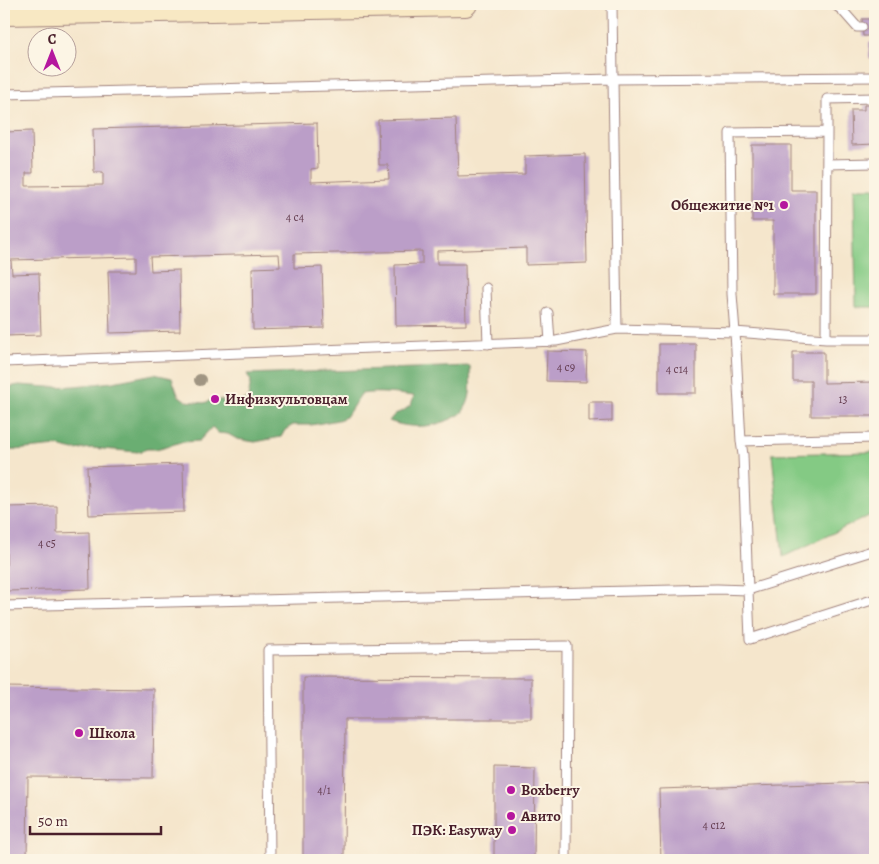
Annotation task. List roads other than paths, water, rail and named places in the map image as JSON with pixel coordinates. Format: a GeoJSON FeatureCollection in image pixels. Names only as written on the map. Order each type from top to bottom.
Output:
{"type":"FeatureCollection","features":[{"type":"Feature","properties":{"kind":"main road"},"geometry":{"type":"LineString","coordinates":[[4,13],[302,5],[465,4]]}},
{"type":"Feature","properties":{"kind":"lane"},"geometry":{"type":"LineString","coordinates":[[612,4],[617,329]]}},
{"type":"Feature","properties":{"kind":"lane"},"geometry":{"type":"LineString","coordinates":[[834,4],[858,27],[862,27]]}},
{"type":"Feature","properties":{"kind":"lane"},"geometry":{"type":"LineString","coordinates":[[4,94],[613,79],[875,77]]}},
{"type":"Feature","properties":{"kind":"lane"},"geometry":{"type":"LineString","coordinates":[[826,339],[828,99],[875,98]]}},
{"type":"Feature","properties":{"kind":"lane"},"geometry":{"type":"LineString","coordinates":[[827,132],[730,133],[732,294],[743,455],[750,639],[875,599]]}},
{"type":"Feature","properties":{"kind":"lane"},"geometry":{"type":"LineString","coordinates":[[827,164],[875,163]]}},
{"type":"Feature","properties":{"kind":"lane"},"geometry":{"type":"LineString","coordinates":[[486,288],[488,344]]}},
{"type":"Feature","properties":{"kind":"lane"},"geometry":{"type":"LineString","coordinates":[[548,313],[550,342]]}},
{"type":"Feature","properties":{"kind":"lane"},"geometry":{"type":"LineString","coordinates":[[4,362],[550,342],[617,329],[735,332],[826,339],[875,338]]}},
{"type":"Feature","properties":{"kind":"lane"},"geometry":{"type":"LineString","coordinates":[[741,441],[875,438]]}},
{"type":"Feature","properties":{"kind":"lane"},"geometry":{"type":"LineString","coordinates":[[4,606],[717,589],[748,590],[875,550]]}},
{"type":"Feature","properties":{"kind":"lane"},"geometry":{"type":"LineString","coordinates":[[270,860],[268,650],[567,646],[566,860]]}},
{"type":"Feature","properties":{"kind":"place","name":"Общежитие №1"},"geometry":{"type":"Point","coordinates":[784,205]}},
{"type":"Feature","properties":{"kind":"place","name":"Инфизкультовцам"},"geometry":{"type":"Point","coordinates":[215,399]}},
{"type":"Feature","properties":{"kind":"place","name":"Школа"},"geometry":{"type":"Point","coordinates":[79,733]}},
{"type":"Feature","properties":{"kind":"place","name":"Boxberry"},"geometry":{"type":"Point","coordinates":[511,790]}},
{"type":"Feature","properties":{"kind":"place","name":"Авито"},"geometry":{"type":"Point","coordinates":[511,816]}},
{"type":"Feature","properties":{"kind":"place","name":"ПЭК: Easyway"},"geometry":{"type":"Point","coordinates":[512,830]}}]}
